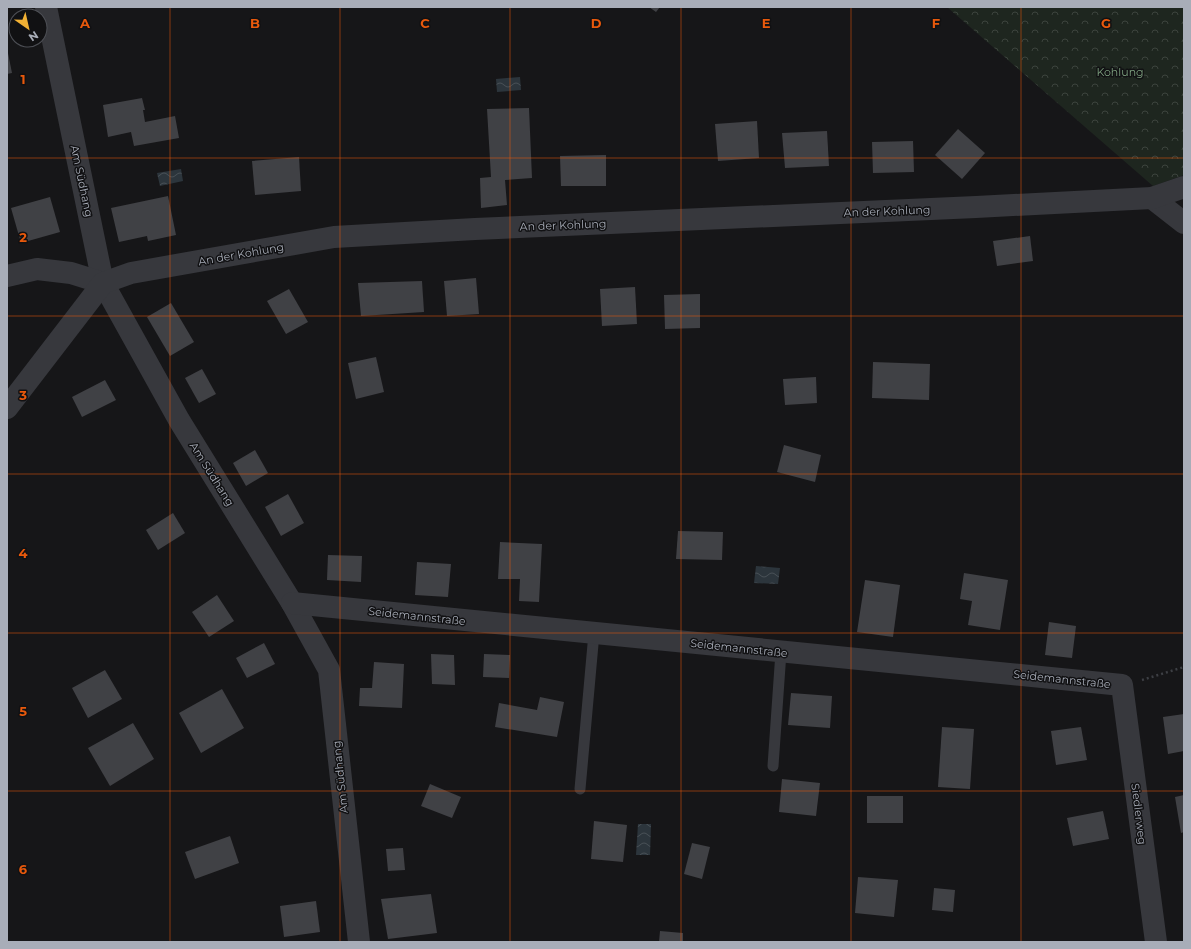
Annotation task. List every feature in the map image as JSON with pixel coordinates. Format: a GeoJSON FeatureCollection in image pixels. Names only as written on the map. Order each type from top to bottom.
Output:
{"type":"FeatureCollection","features":[{"type":"Feature","properties":{"kind":"street","name":"Am Südhang"},"geometry":{"type":"LineString","coordinates":[[46,7],[103,283],[179,420],[292,603],[329,670],[359,942]]}},
{"type":"Feature","properties":{"kind":"street","name":"An der Kohlung"},"geometry":{"type":"LineString","coordinates":[[103,283],[131,273],[334,237],[483,228],[1152,198],[1184,187]]}},
{"type":"Feature","properties":{"kind":"street"},"geometry":{"type":"LineString","coordinates":[[1152,198],[1184,223]]}},
{"type":"Feature","properties":{"kind":"street"},"geometry":{"type":"LineString","coordinates":[[7,276],[37,269],[71,273],[103,283],[7,408]]}},
{"type":"Feature","properties":{"kind":"street","name":"Seidemannstraße"},"geometry":{"type":"LineString","coordinates":[[292,603],[1122,685]]}},
{"type":"Feature","properties":{"kind":"street","name":"Siedlerweg"},"geometry":{"type":"LineString","coordinates":[[1122,685],[1156,942]]}},
{"type":"Feature","properties":{"kind":"lane"},"geometry":{"type":"LineString","coordinates":[[580,788],[594,633]]}},
{"type":"Feature","properties":{"kind":"lane"},"geometry":{"type":"LineString","coordinates":[[773,766],[781,652]]}},
{"type":"Feature","properties":{"kind":"path","name":"Seidemannstraße"},"geometry":{"type":"LineString","coordinates":[[1122,685],[1184,667]]}},
{"type":"Feature","properties":{"kind":"green space","name":"Kohlung"},"geometry":{"type":"Polygon","coordinates":[[[947,7],[1184,7],[1184,175],[1153,186],[947,7]]]}},
{"type":"Feature","properties":{"kind":"water"},"geometry":{"type":"Polygon","coordinates":[[[520,77],[521,90],[497,92],[496,79],[520,77]]]}},
{"type":"Feature","properties":{"kind":"water"},"geometry":{"type":"Polygon","coordinates":[[[181,169],[183,181],[160,186],[157,173],[181,169]]]}},
{"type":"Feature","properties":{"kind":"water"},"geometry":{"type":"Polygon","coordinates":[[[756,566],[780,568],[778,584],[754,583],[756,566]]]}},
{"type":"Feature","properties":{"kind":"water"},"geometry":{"type":"Polygon","coordinates":[[[638,824],[651,824],[650,855],[636,855],[638,824]]]}},
{"type":"Feature","properties":{"kind":"building"},"geometry":{"type":"Polygon","coordinates":[[[649,7],[660,7],[656,12],[649,7]]]}},
{"type":"Feature","properties":{"kind":"building"},"geometry":{"type":"Polygon","coordinates":[[[7,48],[12,73],[7,74],[7,48]]]}},
{"type":"Feature","properties":{"kind":"building"},"geometry":{"type":"Polygon","coordinates":[[[142,98],[145,110],[143,110],[145,122],[175,116],[179,138],[134,146],[131,132],[108,137],[103,105],[142,98]]]}},
{"type":"Feature","properties":{"kind":"building"},"geometry":{"type":"Polygon","coordinates":[[[529,108],[532,178],[505,180],[507,205],[481,208],[480,178],[491,177],[487,109],[529,108]]]}},
{"type":"Feature","properties":{"kind":"building"},"geometry":{"type":"Polygon","coordinates":[[[757,121],[759,158],[718,161],[715,124],[757,121]]]}},
{"type":"Feature","properties":{"kind":"building"},"geometry":{"type":"Polygon","coordinates":[[[958,129],[985,153],[962,179],[935,155],[958,129]]]}},
{"type":"Feature","properties":{"kind":"building"},"geometry":{"type":"Polygon","coordinates":[[[827,131],[829,166],[785,168],[782,133],[827,131]]]}},
{"type":"Feature","properties":{"kind":"building"},"geometry":{"type":"Polygon","coordinates":[[[913,141],[914,172],[873,173],[872,142],[913,141]]]}},
{"type":"Feature","properties":{"kind":"building"},"geometry":{"type":"Polygon","coordinates":[[[606,155],[606,186],[561,186],[560,156],[606,155]]]}},
{"type":"Feature","properties":{"kind":"building"},"geometry":{"type":"Polygon","coordinates":[[[299,157],[301,191],[255,195],[252,161],[299,157]]]}},
{"type":"Feature","properties":{"kind":"building"},"geometry":{"type":"Polygon","coordinates":[[[168,196],[176,235],[148,241],[147,236],[119,242],[111,208],[168,196]]]}},
{"type":"Feature","properties":{"kind":"building"},"geometry":{"type":"Polygon","coordinates":[[[50,197],[60,232],[21,243],[11,208],[50,197]]]}},
{"type":"Feature","properties":{"kind":"building"},"geometry":{"type":"Polygon","coordinates":[[[1030,236],[1033,261],[997,266],[993,241],[1030,236]]]}},
{"type":"Feature","properties":{"kind":"building"},"geometry":{"type":"Polygon","coordinates":[[[476,278],[479,314],[447,316],[444,281],[476,278]]]}},
{"type":"Feature","properties":{"kind":"building"},"geometry":{"type":"Polygon","coordinates":[[[422,281],[424,312],[361,316],[358,283],[422,281]]]}},
{"type":"Feature","properties":{"kind":"building"},"geometry":{"type":"Polygon","coordinates":[[[635,287],[637,324],[602,326],[600,289],[635,287]]]}},
{"type":"Feature","properties":{"kind":"building"},"geometry":{"type":"Polygon","coordinates":[[[289,289],[308,322],[286,334],[267,301],[289,289]]]}},
{"type":"Feature","properties":{"kind":"building"},"geometry":{"type":"Polygon","coordinates":[[[700,294],[700,328],[665,329],[664,295],[700,294]]]}},
{"type":"Feature","properties":{"kind":"building"},"geometry":{"type":"Polygon","coordinates":[[[171,303],[194,342],[170,356],[147,317],[171,303]]]}},
{"type":"Feature","properties":{"kind":"building"},"geometry":{"type":"Polygon","coordinates":[[[376,357],[384,392],[356,399],[348,363],[376,357]]]}},
{"type":"Feature","properties":{"kind":"building"},"geometry":{"type":"Polygon","coordinates":[[[873,362],[930,364],[929,400],[872,398],[873,362]]]}},
{"type":"Feature","properties":{"kind":"building"},"geometry":{"type":"Polygon","coordinates":[[[202,369],[216,394],[199,403],[185,378],[202,369]]]}},
{"type":"Feature","properties":{"kind":"building"},"geometry":{"type":"Polygon","coordinates":[[[816,377],[817,403],[785,405],[783,379],[816,377]]]}},
{"type":"Feature","properties":{"kind":"building"},"geometry":{"type":"Polygon","coordinates":[[[105,380],[116,400],[82,417],[72,397],[105,380]]]}},
{"type":"Feature","properties":{"kind":"building"},"geometry":{"type":"Polygon","coordinates":[[[784,445],[821,455],[815,482],[777,472],[784,445]]]}},
{"type":"Feature","properties":{"kind":"building"},"geometry":{"type":"Polygon","coordinates":[[[255,450],[268,473],[246,486],[233,463],[255,450]]]}},
{"type":"Feature","properties":{"kind":"building"},"geometry":{"type":"Polygon","coordinates":[[[288,494],[304,523],[281,536],[265,507],[288,494]]]}},
{"type":"Feature","properties":{"kind":"building"},"geometry":{"type":"Polygon","coordinates":[[[173,513],[185,533],[158,550],[146,530],[173,513]]]}},
{"type":"Feature","properties":{"kind":"building"},"geometry":{"type":"Polygon","coordinates":[[[678,531],[723,532],[722,560],[676,559],[678,531]]]}},
{"type":"Feature","properties":{"kind":"building"},"geometry":{"type":"Polygon","coordinates":[[[500,542],[542,544],[539,602],[519,601],[520,579],[498,579],[500,542]]]}},
{"type":"Feature","properties":{"kind":"building"},"geometry":{"type":"Polygon","coordinates":[[[328,555],[362,556],[361,582],[327,580],[328,555]]]}},
{"type":"Feature","properties":{"kind":"building"},"geometry":{"type":"Polygon","coordinates":[[[417,562],[451,564],[448,597],[415,595],[417,562]]]}},
{"type":"Feature","properties":{"kind":"building"},"geometry":{"type":"Polygon","coordinates":[[[964,573],[1008,580],[1000,630],[968,625],[972,601],[960,599],[964,573]]]}},
{"type":"Feature","properties":{"kind":"building"},"geometry":{"type":"Polygon","coordinates":[[[865,580],[900,585],[893,637],[857,632],[865,580]]]}},
{"type":"Feature","properties":{"kind":"building"},"geometry":{"type":"Polygon","coordinates":[[[217,595],[234,621],[209,637],[192,612],[217,595]]]}},
{"type":"Feature","properties":{"kind":"building"},"geometry":{"type":"Polygon","coordinates":[[[1049,622],[1076,626],[1072,658],[1045,655],[1049,622]]]}},
{"type":"Feature","properties":{"kind":"building"},"geometry":{"type":"Polygon","coordinates":[[[264,643],[275,664],[247,678],[236,658],[264,643]]]}},
{"type":"Feature","properties":{"kind":"building"},"geometry":{"type":"Polygon","coordinates":[[[431,654],[454,655],[455,685],[432,684],[431,654]]]}},
{"type":"Feature","properties":{"kind":"building"},"geometry":{"type":"Polygon","coordinates":[[[484,654],[510,655],[509,678],[483,677],[484,654]]]}},
{"type":"Feature","properties":{"kind":"building"},"geometry":{"type":"Polygon","coordinates":[[[374,662],[404,664],[402,708],[359,706],[360,688],[372,688],[374,662]]]}},
{"type":"Feature","properties":{"kind":"building"},"geometry":{"type":"Polygon","coordinates":[[[105,670],[122,699],[88,718],[72,688],[105,670]]]}},
{"type":"Feature","properties":{"kind":"building"},"geometry":{"type":"Polygon","coordinates":[[[222,689],[244,728],[201,753],[179,713],[222,689]]]}},
{"type":"Feature","properties":{"kind":"building"},"geometry":{"type":"Polygon","coordinates":[[[791,693],[832,696],[830,728],[788,725],[791,693]]]}},
{"type":"Feature","properties":{"kind":"building"},"geometry":{"type":"Polygon","coordinates":[[[540,697],[564,702],[557,737],[495,727],[499,703],[537,710],[540,697]]]}},
{"type":"Feature","properties":{"kind":"building"},"geometry":{"type":"Polygon","coordinates":[[[1184,714],[1184,751],[1168,754],[1163,717],[1184,714]]]}},
{"type":"Feature","properties":{"kind":"building"},"geometry":{"type":"Polygon","coordinates":[[[133,723],[154,759],[110,786],[88,748],[133,723]]]}},
{"type":"Feature","properties":{"kind":"building"},"geometry":{"type":"Polygon","coordinates":[[[942,727],[974,729],[970,789],[938,787],[942,727]]]}},
{"type":"Feature","properties":{"kind":"building"},"geometry":{"type":"Polygon","coordinates":[[[1081,727],[1087,760],[1056,765],[1051,731],[1081,727]]]}},
{"type":"Feature","properties":{"kind":"building"},"geometry":{"type":"Polygon","coordinates":[[[782,779],[820,783],[816,816],[779,812],[782,779]]]}},
{"type":"Feature","properties":{"kind":"building"},"geometry":{"type":"Polygon","coordinates":[[[430,784],[461,797],[452,818],[421,806],[430,784]]]}},
{"type":"Feature","properties":{"kind":"building"},"geometry":{"type":"Polygon","coordinates":[[[1184,795],[1184,832],[1181,833],[1175,797],[1184,795]]]}},
{"type":"Feature","properties":{"kind":"building"},"geometry":{"type":"Polygon","coordinates":[[[867,796],[903,796],[903,823],[867,823],[867,796]]]}},
{"type":"Feature","properties":{"kind":"building"},"geometry":{"type":"Polygon","coordinates":[[[1103,811],[1109,839],[1073,846],[1067,818],[1103,811]]]}},
{"type":"Feature","properties":{"kind":"building"},"geometry":{"type":"Polygon","coordinates":[[[594,821],[627,825],[623,862],[591,859],[594,821]]]}},
{"type":"Feature","properties":{"kind":"building"},"geometry":{"type":"Polygon","coordinates":[[[230,836],[239,863],[195,879],[185,852],[230,836]]]}},
{"type":"Feature","properties":{"kind":"building"},"geometry":{"type":"Polygon","coordinates":[[[692,843],[710,847],[702,879],[684,874],[692,843]]]}},
{"type":"Feature","properties":{"kind":"building"},"geometry":{"type":"Polygon","coordinates":[[[403,848],[405,870],[388,871],[386,849],[403,848]]]}},
{"type":"Feature","properties":{"kind":"building"},"geometry":{"type":"Polygon","coordinates":[[[858,877],[898,880],[894,917],[855,913],[858,877]]]}},
{"type":"Feature","properties":{"kind":"building"},"geometry":{"type":"Polygon","coordinates":[[[934,888],[955,890],[953,912],[932,910],[934,888]]]}},
{"type":"Feature","properties":{"kind":"building"},"geometry":{"type":"Polygon","coordinates":[[[431,894],[437,933],[388,939],[381,899],[431,894]]]}},
{"type":"Feature","properties":{"kind":"building"},"geometry":{"type":"Polygon","coordinates":[[[316,901],[320,932],[284,937],[280,906],[316,901]]]}},
{"type":"Feature","properties":{"kind":"building"},"geometry":{"type":"Polygon","coordinates":[[[660,931],[683,933],[683,942],[659,942],[660,931]]]}}]}
